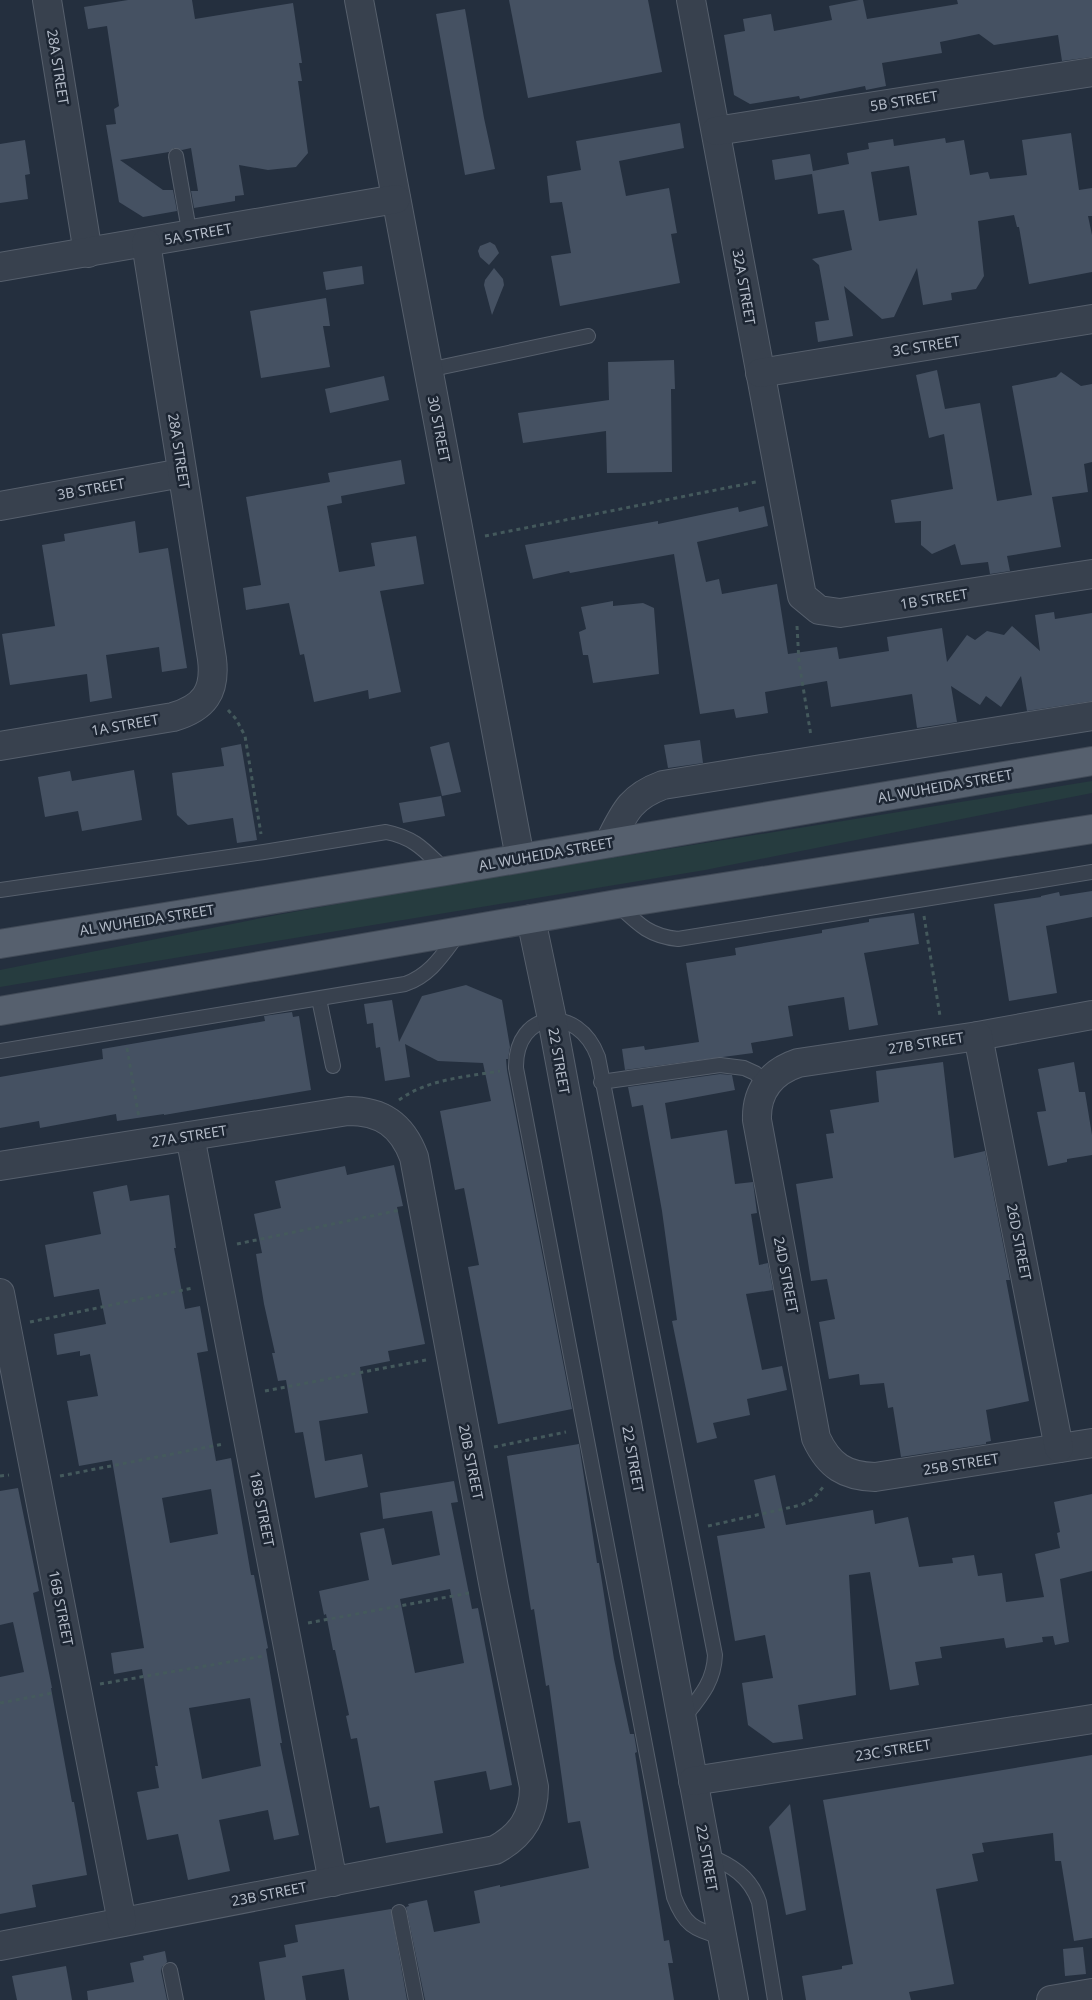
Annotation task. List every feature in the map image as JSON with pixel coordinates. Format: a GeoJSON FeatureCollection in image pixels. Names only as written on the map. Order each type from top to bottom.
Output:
{"type":"FeatureCollection","features":[{"type":"Feature","properties":{"kind":"main road","name":"AL WUHEIDA STREET"},"geometry":{"type":"LineString","coordinates":[[0,944],[446,871],[1092,761]]}},
{"type":"Feature","properties":{"kind":"main road"},"geometry":{"type":"LineString","coordinates":[[0,1012],[617,904],[1092,829]]}},
{"type":"Feature","properties":{"kind":"street","name":"28A STREET"},"geometry":{"type":"LineString","coordinates":[[47,0],[88,253]]}},
{"type":"Feature","properties":{"kind":"street","name":"30 STREET"},"geometry":{"type":"LineString","coordinates":[[359,0],[520,858]]}},
{"type":"Feature","properties":{"kind":"street","name":"32A STREET"},"geometry":{"type":"LineString","coordinates":[[692,0],[799,585]]}},
{"type":"Feature","properties":{"kind":"street","name":"5B STREET"},"geometry":{"type":"LineString","coordinates":[[716,131],[1092,72]]}},
{"type":"Feature","properties":{"kind":"street","name":"5A STREET"},"geometry":{"type":"LineString","coordinates":[[0,268],[396,199]]}},
{"type":"Feature","properties":{"kind":"street","name":"28A STREET"},"geometry":{"type":"LineString","coordinates":[[146,243],[212,659],[214,675],[207,696]]}},
{"type":"Feature","properties":{"kind":"street","name":"3C STREET"},"geometry":{"type":"LineString","coordinates":[[760,373],[1092,319]]}},
{"type":"Feature","properties":{"kind":"street","name":"3B STREET"},"geometry":{"type":"LineString","coordinates":[[0,506],[182,473]]}},
{"type":"Feature","properties":{"kind":"street","name":"1B STREET"},"geometry":{"type":"LineString","coordinates":[[799,585],[819,610],[840,613],[1092,574]]}},
{"type":"Feature","properties":{"kind":"street","name":"1A STREET"},"geometry":{"type":"LineString","coordinates":[[0,746],[173,716],[188,712],[207,696]]}},
{"type":"Feature","properties":{"kind":"street"},"geometry":{"type":"LineString","coordinates":[[609,842],[623,813],[634,800],[647,790],[663,785],[1092,716]]}},
{"type":"Feature","properties":{"kind":"street","name":"22 STREET"},"geometry":{"type":"LineString","coordinates":[[531,919],[552,1019],[734,2000]]}},
{"type":"Feature","properties":{"kind":"street","name":"27B STREET"},"geometry":{"type":"LineString","coordinates":[[766,1084],[775,1074],[786,1067],[798,1063],[978,1036],[1092,1015]]}},
{"type":"Feature","properties":{"kind":"street","name":"26D STREET"},"geometry":{"type":"LineString","coordinates":[[978,1036],[1059,1448]]}},
{"type":"Feature","properties":{"kind":"street","name":"24D STREET"},"geometry":{"type":"LineString","coordinates":[[766,1084],[756,1107],[756,1120],[816,1438],[823,1452],[833,1463]]}},
{"type":"Feature","properties":{"kind":"street","name":"27A STREET"},"geometry":{"type":"LineString","coordinates":[[0,1166],[348,1111],[362,1111],[378,1116]]}},
{"type":"Feature","properties":{"kind":"street","name":"20B STREET"},"geometry":{"type":"LineString","coordinates":[[378,1116],[389,1121],[400,1131],[414,1157],[494,1588],[534,1787],[534,1799],[527,1822]]}},
{"type":"Feature","properties":{"kind":"street","name":"18B STREET"},"geometry":{"type":"LineString","coordinates":[[190,1136],[333,1882]]}},
{"type":"Feature","properties":{"kind":"street","name":"16B STREET"},"geometry":{"type":"LineString","coordinates":[[0,1293],[122,1922]]}},
{"type":"Feature","properties":{"kind":"street","name":"25B STREET"},"geometry":{"type":"LineString","coordinates":[[833,1463],[845,1472],[875,1477],[1092,1443]]}},
{"type":"Feature","properties":{"kind":"street","name":"23C STREET"},"geometry":{"type":"LineString","coordinates":[[693,1781],[1092,1719]]}},
{"type":"Feature","properties":{"kind":"street","name":"23B STREET"},"geometry":{"type":"LineString","coordinates":[[0,1946],[495,1850],[519,1834],[527,1822]]}},
{"type":"Feature","properties":{"kind":"street"},"geometry":{"type":"LineString","coordinates":[[1051,2000],[1092,1993]]}},
{"type":"Feature","properties":{"kind":"lane"},"geometry":{"type":"LineString","coordinates":[[176,156],[190,236]]}},
{"type":"Feature","properties":{"kind":"lane"},"geometry":{"type":"LineString","coordinates":[[428,370],[588,336]]}},
{"type":"Feature","properties":{"kind":"lane"},"geometry":{"type":"LineString","coordinates":[[0,890],[264,852],[386,832],[402,835],[417,843],[446,871]]}},
{"type":"Feature","properties":{"kind":"lane"},"geometry":{"type":"LineString","coordinates":[[617,904],[639,926],[651,933],[678,939],[921,898],[1092,872]]}},
{"type":"Feature","properties":{"kind":"lane"},"geometry":{"type":"LineString","coordinates":[[0,1051],[396,986],[414,981],[433,968],[460,932]]}},
{"type":"Feature","properties":{"kind":"lane"},"geometry":{"type":"LineString","coordinates":[[319,999],[333,1066]]}},
{"type":"Feature","properties":{"kind":"lane"},"geometry":{"type":"LineString","coordinates":[[682,1721],[710,1682],[714,1669],[715,1655],[601,1082],[598,1057],[587,1036],[577,1027],[565,1021],[552,1019],[539,1024],[528,1032],[520,1043],[516,1057],[516,1068],[674,1897],[680,1913],[691,1925],[705,1933],[722,1937]]}},
{"type":"Feature","properties":{"kind":"lane"},"geometry":{"type":"LineString","coordinates":[[601,1082],[726,1065],[744,1068],[755,1073],[766,1084]]}},
{"type":"Feature","properties":{"kind":"lane"},"geometry":{"type":"LineString","coordinates":[[707,1855],[724,1862],[742,1874],[756,1891],[775,2000]]}},
{"type":"Feature","properties":{"kind":"lane"},"geometry":{"type":"LineString","coordinates":[[399,1912],[416,2000]]}},
{"type":"Feature","properties":{"kind":"lane"},"geometry":{"type":"LineString","coordinates":[[170,1970],[176,2000]]}},
{"type":"Feature","properties":{"kind":"path"},"geometry":{"type":"LineString","coordinates":[[461,541],[779,477]]}},
{"type":"Feature","properties":{"kind":"path"},"geometry":{"type":"LineString","coordinates":[[799,585],[797,640],[815,760]]}},
{"type":"Feature","properties":{"kind":"path"},"geometry":{"type":"LineString","coordinates":[[207,696],[224,705],[236,719],[245,736],[264,852]]}},
{"type":"Feature","properties":{"kind":"path"},"geometry":{"type":"LineString","coordinates":[[921,898],[944,1040]]}},
{"type":"Feature","properties":{"kind":"path"},"geometry":{"type":"LineString","coordinates":[[124,1030],[144,1144]]}},
{"type":"Feature","properties":{"kind":"path"},"geometry":{"type":"LineString","coordinates":[[378,1116],[411,1091],[428,1084],[516,1068]]}},
{"type":"Feature","properties":{"kind":"path"},"geometry":{"type":"LineString","coordinates":[[212,1249],[423,1205]]}},
{"type":"Feature","properties":{"kind":"path"},"geometry":{"type":"LineString","coordinates":[[7,1327],[218,1282]]}},
{"type":"Feature","properties":{"kind":"path"},"geometry":{"type":"LineString","coordinates":[[240,1396],[451,1356]]}},
{"type":"Feature","properties":{"kind":"path"},"geometry":{"type":"LineString","coordinates":[[469,1453],[584,1428]]}},
{"type":"Feature","properties":{"kind":"path"},"geometry":{"type":"LineString","coordinates":[[36,1480],[248,1439]]}},
{"type":"Feature","properties":{"kind":"path"},"geometry":{"type":"LineString","coordinates":[[690,1529],[801,1505],[813,1499],[823,1489],[833,1463]]}},
{"type":"Feature","properties":{"kind":"path"},"geometry":{"type":"LineString","coordinates":[[0,1703],[77,1688],[287,1640],[494,1588]]}},
{"type":"Feature","properties":{"kind":"green space"},"geometry":{"type":"Polygon","coordinates":[[[1092,781],[1092,793],[705,870],[0,987],[0,970],[282,914],[443,885],[1092,781]]]}},
{"type":"Feature","properties":{"kind":"building"},"geometry":{"type":"Polygon","coordinates":[[[128,0],[192,0],[195,19],[293,3],[302,63],[299,63],[302,81],[298,81],[308,153],[296,167],[268,170],[239,165],[244,195],[235,196],[235,201],[194,208],[191,191],[198,191],[191,148],[182,150],[174,148],[169,152],[120,160],[163,190],[173,190],[177,211],[143,217],[119,202],[106,125],[116,124],[114,109],[119,106],[107,26],[88,29],[84,7],[128,0]]]}},
{"type":"Feature","properties":{"kind":"building"},"geometry":{"type":"Polygon","coordinates":[[[509,0],[648,0],[662,72],[528,98],[509,0]]]}},
{"type":"Feature","properties":{"kind":"building"},"geometry":{"type":"Polygon","coordinates":[[[863,0],[867,19],[958,4],[957,0],[1092,0],[1092,57],[1062,61],[1058,35],[994,45],[979,34],[940,42],[942,53],[882,63],[886,86],[866,90],[865,86],[800,99],[799,96],[750,104],[734,95],[724,35],[745,31],[743,19],[771,14],[774,31],[832,20],[829,6],[863,0]]]}},
{"type":"Feature","properties":{"kind":"building"},"geometry":{"type":"Polygon","coordinates":[[[465,9],[495,169],[465,175],[436,14],[465,9]]]}},
{"type":"Feature","properties":{"kind":"building"},"geometry":{"type":"Polygon","coordinates":[[[680,123],[684,148],[619,161],[626,196],[669,188],[677,233],[671,234],[680,283],[560,306],[551,256],[571,253],[562,202],[550,203],[547,176],[581,170],[576,141],[680,123]]]}},
{"type":"Feature","properties":{"kind":"building"},"geometry":{"type":"Polygon","coordinates":[[[1071,133],[1079,190],[1092,188],[1092,216],[1088,216],[1092,235],[1092,272],[1029,284],[1019,227],[1017,227],[1014,215],[978,221],[984,276],[976,289],[951,293],[952,300],[923,305],[917,268],[894,317],[882,319],[844,286],[853,336],[818,342],[815,322],[829,320],[819,265],[812,259],[852,250],[844,210],[818,214],[812,174],[775,180],[772,160],[810,154],[813,171],[849,164],[847,153],[869,149],[868,143],[893,139],[894,146],[945,138],[946,143],[964,140],[970,175],[988,172],[990,179],[1027,175],[1022,140],[1071,133]],[[909,166],[871,172],[879,221],[917,215],[909,166]]]}},
{"type":"Feature","properties":{"kind":"building"},"geometry":{"type":"Polygon","coordinates":[[[25,140],[30,174],[25,175],[28,199],[0,203],[0,144],[25,140]]]}},
{"type":"Feature","properties":{"kind":"building"},"geometry":{"type":"Polygon","coordinates":[[[490,242],[495,245],[499,253],[489,265],[480,257],[478,251],[480,246],[490,242]]]}},
{"type":"Feature","properties":{"kind":"building"},"geometry":{"type":"Polygon","coordinates":[[[362,266],[364,284],[326,290],[323,272],[362,266]]]}},
{"type":"Feature","properties":{"kind":"building"},"geometry":{"type":"Polygon","coordinates":[[[494,268],[503,279],[504,285],[492,315],[484,285],[485,280],[494,268]]]}},
{"type":"Feature","properties":{"kind":"building"},"geometry":{"type":"Polygon","coordinates":[[[326,298],[330,326],[323,326],[330,367],[261,378],[250,311],[326,298]]]}},
{"type":"Feature","properties":{"kind":"building"},"geometry":{"type":"Polygon","coordinates":[[[674,360],[675,389],[671,389],[672,472],[607,473],[606,431],[523,443],[518,413],[609,400],[608,362],[674,360]]]}},
{"type":"Feature","properties":{"kind":"building"},"geometry":{"type":"Polygon","coordinates":[[[937,370],[945,409],[980,403],[997,501],[1032,495],[1012,386],[1056,377],[1061,372],[1081,386],[1092,384],[1092,462],[1084,464],[1088,492],[1052,497],[1061,547],[1007,556],[1010,571],[990,574],[988,562],[961,565],[955,544],[932,554],[921,545],[921,521],[895,523],[891,500],[953,489],[944,434],[929,438],[916,375],[937,370]]]}},
{"type":"Feature","properties":{"kind":"building"},"geometry":{"type":"Polygon","coordinates":[[[384,376],[389,400],[330,413],[325,389],[384,376]]]}},
{"type":"Feature","properties":{"kind":"building"},"geometry":{"type":"Polygon","coordinates":[[[401,460],[405,484],[341,496],[342,503],[327,506],[339,572],[375,566],[371,543],[416,536],[424,584],[380,591],[401,692],[369,699],[368,690],[314,702],[304,654],[300,655],[289,603],[246,610],[243,588],[261,585],[246,497],[330,482],[328,473],[401,460]]]}},
{"type":"Feature","properties":{"kind":"building"},"geometry":{"type":"Polygon","coordinates":[[[764,506],[768,526],[697,542],[706,582],[719,579],[722,594],[777,584],[788,654],[837,647],[839,659],[889,651],[887,637],[942,628],[947,662],[967,635],[975,640],[987,631],[1004,635],[1012,626],[1040,651],[1035,615],[1054,612],[1055,619],[1092,613],[1092,701],[1027,711],[1021,676],[1001,707],[986,696],[980,705],[951,686],[957,722],[917,728],[912,694],[831,707],[827,681],[765,692],[768,713],[736,718],[734,709],[700,714],[674,554],[570,573],[569,571],[533,579],[525,545],[658,521],[658,524],[738,507],[739,512],[764,506]]]}},
{"type":"Feature","properties":{"kind":"building"},"geometry":{"type":"Polygon","coordinates":[[[135,521],[139,553],[168,548],[187,668],[162,672],[159,647],[106,655],[112,698],[90,702],[87,674],[10,685],[2,634],[55,626],[42,545],[65,541],[64,534],[135,521]]]}},
{"type":"Feature","properties":{"kind":"building"},"geometry":{"type":"Polygon","coordinates":[[[613,601],[613,606],[643,603],[654,608],[659,674],[593,683],[588,655],[583,655],[579,632],[586,629],[581,607],[613,601]]]}},
{"type":"Feature","properties":{"kind":"building"},"geometry":{"type":"Polygon","coordinates":[[[700,740],[703,763],[668,768],[664,745],[700,740]]]}},
{"type":"Feature","properties":{"kind":"building"},"geometry":{"type":"Polygon","coordinates":[[[449,742],[461,792],[442,796],[430,747],[449,742]]]}},
{"type":"Feature","properties":{"kind":"building"},"geometry":{"type":"Polygon","coordinates":[[[241,744],[257,840],[237,843],[233,818],[188,825],[177,815],[172,773],[224,766],[221,748],[241,744]]]}},
{"type":"Feature","properties":{"kind":"building"},"geometry":{"type":"Polygon","coordinates":[[[134,770],[142,820],[82,831],[78,811],[45,817],[38,777],[70,771],[72,781],[134,770]]]}},
{"type":"Feature","properties":{"kind":"building"},"geometry":{"type":"Polygon","coordinates":[[[441,796],[445,816],[403,823],[399,803],[441,796]]]}},
{"type":"Feature","properties":{"kind":"building"},"geometry":{"type":"Polygon","coordinates":[[[1092,891],[1092,917],[1046,926],[1057,993],[1009,1001],[994,904],[1041,897],[1059,892],[1060,896],[1092,891]]]}},
{"type":"Feature","properties":{"kind":"building"},"geometry":{"type":"Polygon","coordinates":[[[914,913],[919,944],[864,953],[878,1025],[849,1030],[844,997],[788,1006],[793,1036],[751,1043],[753,1053],[625,1070],[622,1049],[644,1046],[645,1050],[699,1042],[686,963],[736,955],[735,948],[822,933],[822,930],[869,922],[869,919],[914,913]]]}},
{"type":"Feature","properties":{"kind":"building"},"geometry":{"type":"Polygon","coordinates":[[[466,985],[502,1000],[510,1047],[508,1059],[506,1059],[507,1070],[572,1409],[498,1424],[468,1267],[479,1265],[464,1188],[455,1190],[440,1111],[491,1101],[483,1063],[438,1061],[405,1044],[410,1077],[385,1081],[380,1047],[376,1048],[373,1023],[367,1024],[364,1004],[392,1000],[399,1042],[422,996],[466,985]]]}},
{"type":"Feature","properties":{"kind":"building"},"geometry":{"type":"Polygon","coordinates":[[[292,1012],[293,1017],[299,1016],[311,1090],[117,1121],[116,1114],[40,1128],[39,1121],[0,1128],[0,1077],[103,1059],[102,1049],[265,1021],[264,1016],[292,1012]]]}},
{"type":"Feature","properties":{"kind":"building"},"geometry":{"type":"Polygon","coordinates":[[[943,1062],[954,1158],[985,1151],[1010,1280],[1006,1280],[1029,1401],[986,1410],[991,1441],[986,1442],[986,1444],[901,1457],[893,1407],[888,1408],[884,1383],[860,1385],[859,1374],[829,1379],[819,1322],[835,1319],[827,1279],[811,1281],[796,1184],[833,1178],[826,1134],[834,1133],[830,1110],[879,1102],[876,1071],[943,1062]]]}},
{"type":"Feature","properties":{"kind":"building"},"geometry":{"type":"Polygon","coordinates":[[[1074,1062],[1079,1092],[1085,1092],[1092,1135],[1092,1155],[1067,1159],[1067,1162],[1048,1166],[1037,1112],[1046,1111],[1038,1069],[1074,1062]]]}},
{"type":"Feature","properties":{"kind":"building"},"geometry":{"type":"Polygon","coordinates":[[[720,1074],[732,1075],[735,1090],[665,1103],[671,1139],[727,1130],[735,1184],[753,1182],[757,1213],[751,1214],[759,1265],[768,1263],[773,1290],[746,1294],[762,1370],[782,1366],[787,1390],[747,1399],[750,1415],[713,1423],[717,1438],[697,1443],[672,1321],[677,1320],[662,1211],[643,1105],[632,1107],[628,1087],[720,1074]]]}},
{"type":"Feature","properties":{"kind":"building"},"geometry":{"type":"Polygon","coordinates":[[[394,1165],[403,1206],[397,1207],[425,1344],[388,1351],[390,1361],[360,1367],[368,1413],[319,1421],[325,1461],[362,1454],[368,1487],[315,1498],[303,1432],[295,1433],[286,1380],[278,1381],[272,1353],[275,1353],[264,1304],[256,1254],[262,1253],[254,1214],[281,1208],[275,1181],[345,1166],[347,1175],[394,1165]]]}},
{"type":"Feature","properties":{"kind":"building"},"geometry":{"type":"Polygon","coordinates":[[[127,1185],[130,1201],[169,1195],[176,1248],[174,1248],[185,1309],[200,1306],[208,1351],[197,1353],[216,1461],[231,1458],[251,1575],[254,1575],[268,1648],[266,1649],[282,1743],[280,1743],[299,1835],[274,1840],[268,1810],[219,1820],[230,1871],[188,1880],[178,1834],[147,1840],[137,1792],[159,1788],[155,1766],[158,1766],[142,1669],[114,1674],[111,1653],[144,1648],[112,1460],[79,1466],[67,1401],[98,1396],[90,1354],[80,1356],[80,1351],[57,1355],[54,1334],[106,1324],[99,1289],[54,1297],[45,1245],[101,1234],[93,1192],[127,1185]],[[211,1489],[162,1498],[170,1543],[218,1534],[211,1489]],[[250,1698],[189,1708],[202,1779],[261,1766],[250,1698]]]}},
{"type":"Feature","properties":{"kind":"building"},"geometry":{"type":"Polygon","coordinates":[[[579,1444],[614,1659],[630,1734],[634,1734],[637,1752],[635,1753],[664,1941],[669,1940],[673,1963],[668,1963],[674,2000],[425,2000],[406,1907],[409,1906],[408,1904],[427,1900],[434,1932],[480,1923],[474,1891],[589,1868],[580,1821],[568,1823],[549,1685],[546,1686],[534,1609],[531,1610],[507,1456],[579,1444]]]}},
{"type":"Feature","properties":{"kind":"building"},"geometry":{"type":"Polygon","coordinates":[[[775,1475],[786,1525],[873,1510],[875,1524],[908,1517],[919,1567],[953,1563],[952,1558],[974,1555],[978,1576],[1002,1573],[1006,1602],[1044,1597],[1035,1554],[1060,1548],[1057,1533],[1060,1532],[1054,1502],[1092,1494],[1092,1571],[1060,1579],[1069,1642],[1055,1645],[1053,1636],[1042,1637],[1043,1642],[1006,1648],[1004,1638],[940,1647],[942,1658],[915,1662],[919,1685],[890,1690],[870,1572],[849,1575],[856,1695],[798,1705],[803,1739],[773,1743],[748,1725],[742,1683],[773,1678],[765,1635],[735,1641],[717,1536],[765,1528],[754,1480],[775,1475]]]}},
{"type":"Feature","properties":{"kind":"building"},"geometry":{"type":"Polygon","coordinates":[[[454,1481],[458,1502],[451,1503],[472,1609],[478,1608],[512,1785],[490,1790],[486,1771],[434,1781],[443,1833],[386,1843],[379,1806],[370,1808],[357,1738],[351,1739],[346,1716],[349,1715],[335,1650],[333,1650],[326,1614],[324,1615],[319,1591],[369,1580],[360,1533],[384,1528],[392,1565],[440,1555],[432,1511],[383,1519],[380,1493],[454,1481]],[[450,1589],[400,1599],[415,1673],[464,1663],[450,1589]]]}},
{"type":"Feature","properties":{"kind":"building"},"geometry":{"type":"Polygon","coordinates":[[[18,1488],[39,1591],[33,1593],[87,1875],[32,1885],[36,1907],[0,1914],[0,1677],[24,1672],[13,1622],[0,1625],[0,1491],[18,1488]]]}},
{"type":"Feature","properties":{"kind":"building"},"geometry":{"type":"Polygon","coordinates":[[[1092,1755],[1092,1938],[1074,1941],[1061,1861],[1055,1861],[1053,1833],[982,1843],[984,1852],[972,1854],[978,1881],[936,1889],[954,1984],[909,1992],[911,2000],[806,2000],[802,1976],[842,1969],[842,1966],[853,1964],[823,1800],[1092,1755]]]}},
{"type":"Feature","properties":{"kind":"building"},"geometry":{"type":"Polygon","coordinates":[[[790,1804],[806,1910],[786,1915],[769,1827],[790,1804]]]}},
{"type":"Feature","properties":{"kind":"building"},"geometry":{"type":"Polygon","coordinates":[[[391,1909],[407,2000],[349,2000],[344,1969],[302,1976],[306,2000],[265,2000],[259,1962],[286,1957],[284,1945],[298,1942],[295,1925],[391,1909]]]}},
{"type":"Feature","properties":{"kind":"building"},"geometry":{"type":"Polygon","coordinates":[[[1083,1947],[1086,1974],[1065,1976],[1063,1949],[1083,1947]]]}},
{"type":"Feature","properties":{"kind":"building"},"geometry":{"type":"Polygon","coordinates":[[[165,1951],[167,1962],[161,1971],[167,2000],[88,2000],[87,1991],[134,1982],[130,1963],[144,1960],[143,1956],[165,1951]]]}},
{"type":"Feature","properties":{"kind":"building"},"geometry":{"type":"Polygon","coordinates":[[[66,1966],[72,2000],[17,2000],[12,1976],[66,1966]]]}}]}
